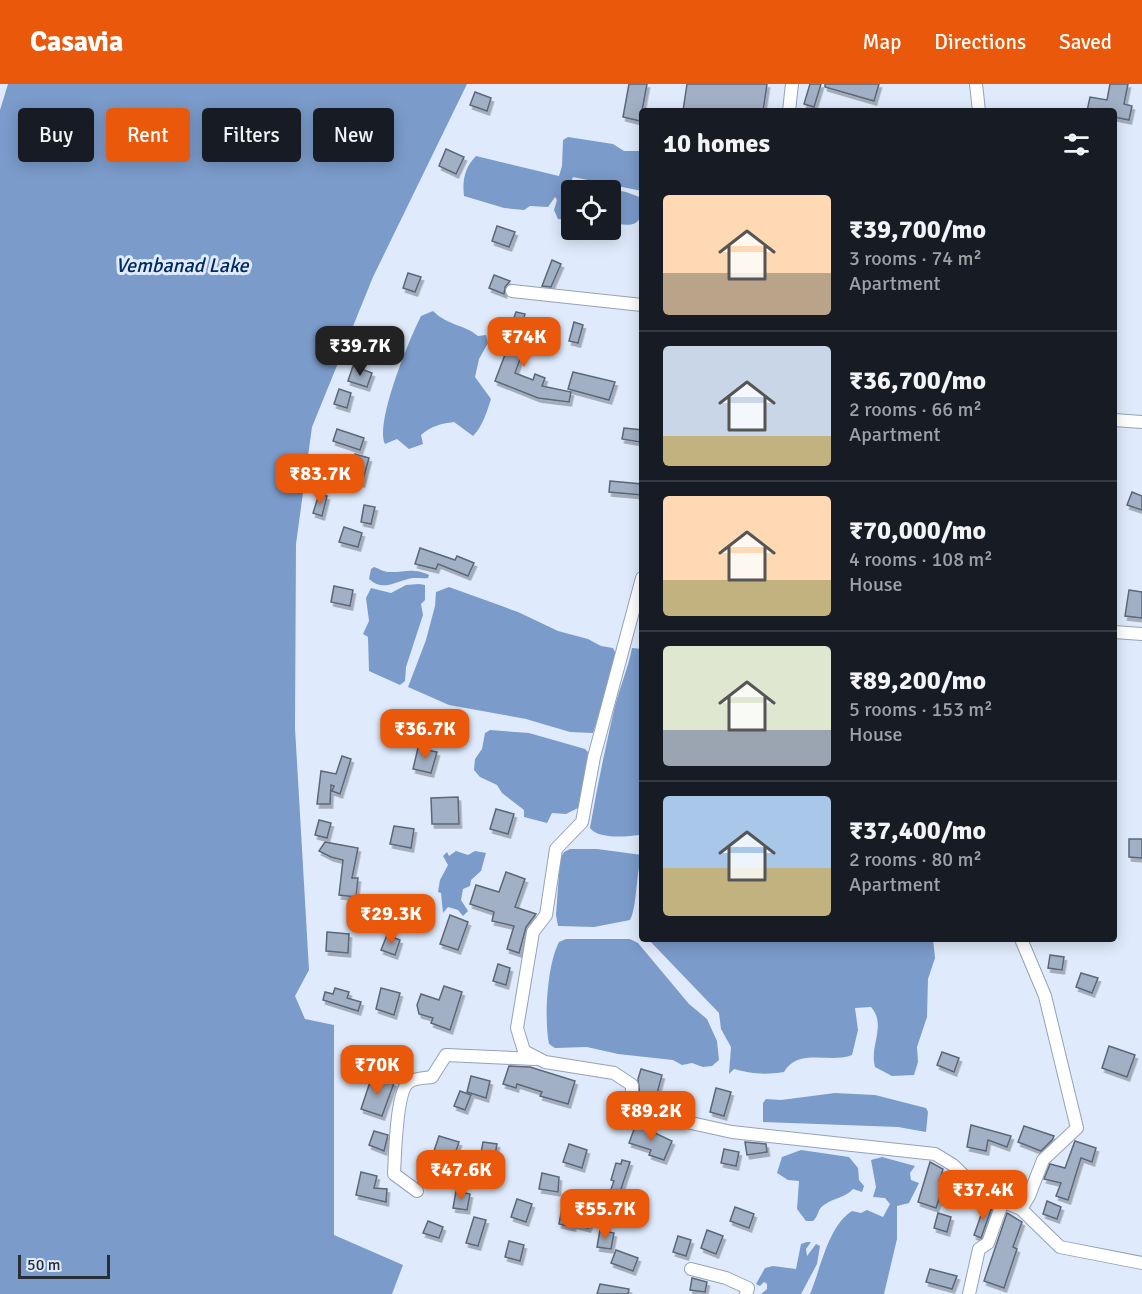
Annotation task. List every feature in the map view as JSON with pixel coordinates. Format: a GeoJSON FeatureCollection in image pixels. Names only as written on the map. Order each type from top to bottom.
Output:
{"type":"FeatureCollection","features":[{"type":"Feature","properties":{"kind":"street"},"geometry":{"type":"LineString","coordinates":[[789,108],[792,84]]}},
{"type":"Feature","properties":{"kind":"street"},"geometry":{"type":"LineString","coordinates":[[976,84],[979,108]]}},
{"type":"Feature","properties":{"kind":"street"},"geometry":{"type":"LineString","coordinates":[[512,291],[639,305]]}},
{"type":"Feature","properties":{"kind":"street"},"geometry":{"type":"LineString","coordinates":[[1117,420],[1142,422]]}},
{"type":"Feature","properties":{"kind":"street"},"geometry":{"type":"LineString","coordinates":[[639,589],[594,757],[582,822],[556,849],[546,915],[533,932],[517,1028],[524,1051],[540,1059],[570,1067],[614,1073],[632,1085],[632,1110],[732,1132],[935,1154],[953,1165],[982,1192],[1021,1209],[1060,1247],[1142,1263]]}},
{"type":"Feature","properties":{"kind":"street"},"geometry":{"type":"LineString","coordinates":[[1117,632],[1142,634]]}},
{"type":"Feature","properties":{"kind":"street"},"geometry":{"type":"LineString","coordinates":[[1021,1209],[1029,1196],[1043,1160],[1077,1128],[1045,996],[1022,942]]}},
{"type":"Feature","properties":{"kind":"street"},"geometry":{"type":"LineString","coordinates":[[417,1191],[394,1174],[397,1125],[404,1087],[410,1081],[432,1077],[446,1054],[540,1059]]}},
{"type":"Feature","properties":{"kind":"street"},"geometry":{"type":"LineString","coordinates":[[969,1294],[979,1249],[988,1243],[1003,1201]]}},
{"type":"Feature","properties":{"kind":"street"},"geometry":{"type":"LineString","coordinates":[[691,1269],[726,1278],[748,1287],[746,1294]]}},
{"type":"Feature","properties":{"kind":"water","name":"Vembanad Lake"},"geometry":{"type":"Polygon","coordinates":[[[8,84],[467,84],[373,277],[312,427],[296,544],[295,728],[309,970],[295,996],[305,1019],[334,1025],[334,1235],[403,1265],[392,1294],[0,1294],[0,110],[8,84]]]}},
{"type":"Feature","properties":{"kind":"water"},"geometry":{"type":"Polygon","coordinates":[[[568,137],[613,144],[624,151],[639,151],[639,190],[621,187],[621,180],[588,180],[573,177],[572,180],[561,180],[561,219],[558,219],[554,210],[557,200],[555,197],[548,207],[530,206],[524,210],[504,208],[464,196],[465,174],[476,156],[559,176],[562,166],[563,140],[568,137]]]}},
{"type":"Feature","properties":{"kind":"water"},"geometry":{"type":"Polygon","coordinates":[[[621,191],[639,197],[639,219],[627,225],[621,224],[621,191]]]}},
{"type":"Feature","properties":{"kind":"water"},"geometry":{"type":"Polygon","coordinates":[[[433,311],[444,320],[478,336],[486,335],[488,343],[479,359],[475,377],[491,399],[486,413],[473,436],[454,422],[428,429],[421,435],[423,444],[409,449],[397,439],[385,444],[383,433],[385,418],[402,361],[421,316],[433,311]]]}},
{"type":"Feature","properties":{"kind":"water"},"geometry":{"type":"Polygon","coordinates":[[[374,567],[386,572],[413,571],[429,575],[428,578],[411,578],[392,584],[378,585],[369,579],[371,569],[374,567]]]}},
{"type":"Feature","properties":{"kind":"water"},"geometry":{"type":"Polygon","coordinates":[[[406,585],[425,585],[425,600],[421,604],[423,615],[406,667],[405,681],[400,685],[369,671],[368,637],[363,634],[369,621],[366,598],[371,588],[391,593],[406,585]]]}},
{"type":"Feature","properties":{"kind":"water"},"geometry":{"type":"Polygon","coordinates":[[[449,587],[518,612],[558,631],[613,648],[617,656],[593,733],[570,732],[526,719],[449,705],[408,687],[426,640],[435,606],[436,592],[449,587]]]}},
{"type":"Feature","properties":{"kind":"water"},"geometry":{"type":"Polygon","coordinates":[[[632,648],[639,649],[639,835],[606,836],[590,828],[614,710],[632,648]]]}},
{"type":"Feature","properties":{"kind":"water"},"geometry":{"type":"Polygon","coordinates":[[[490,730],[529,733],[585,749],[588,752],[583,793],[578,808],[566,814],[552,813],[547,823],[524,817],[524,810],[502,793],[497,785],[480,777],[474,770],[475,759],[482,749],[485,733],[490,730]]]}},
{"type":"Feature","properties":{"kind":"water"},"geometry":{"type":"Polygon","coordinates":[[[570,849],[597,849],[639,855],[639,871],[630,920],[594,927],[558,926],[556,915],[560,859],[564,852],[570,849]]]}},
{"type":"Feature","properties":{"kind":"water"},"geometry":{"type":"Polygon","coordinates":[[[456,851],[468,855],[475,851],[486,853],[481,871],[471,880],[470,886],[463,889],[461,900],[468,911],[463,916],[458,910],[448,907],[443,913],[441,893],[438,892],[440,880],[448,865],[443,856],[447,852],[449,856],[456,851]]]}},
{"type":"Feature","properties":{"kind":"water"},"geometry":{"type":"Polygon","coordinates":[[[566,939],[630,939],[638,943],[689,1004],[707,1019],[717,1041],[719,1060],[712,1066],[703,1067],[692,1063],[682,1065],[673,1060],[618,1054],[587,1047],[555,1048],[549,1044],[547,1007],[549,978],[559,942],[566,939]]]}},
{"type":"Feature","properties":{"kind":"water"},"geometry":{"type":"Polygon","coordinates":[[[651,942],[933,942],[935,958],[928,979],[927,1017],[917,1047],[918,1062],[914,1075],[892,1076],[875,1067],[874,1051],[878,1021],[871,1007],[855,1008],[858,1030],[852,1055],[798,1060],[790,1064],[784,1072],[759,1074],[734,1069],[729,1074],[731,1047],[721,1029],[719,1013],[651,942]]]}},
{"type":"Feature","properties":{"kind":"water"},"geometry":{"type":"Polygon","coordinates":[[[835,1093],[875,1095],[926,1108],[928,1112],[926,1132],[898,1127],[763,1122],[763,1103],[766,1099],[781,1100],[835,1093]]]}},
{"type":"Feature","properties":{"kind":"water"},"geometry":{"type":"Polygon","coordinates":[[[801,1150],[849,1157],[858,1168],[859,1180],[864,1186],[862,1192],[853,1189],[822,1207],[813,1221],[806,1221],[797,1209],[799,1181],[788,1180],[777,1173],[782,1157],[801,1150]]]}},
{"type":"Feature","properties":{"kind":"water"},"geometry":{"type":"Polygon","coordinates":[[[882,1157],[915,1166],[910,1173],[911,1180],[919,1183],[909,1203],[897,1206],[897,1239],[884,1294],[810,1294],[826,1248],[844,1218],[852,1211],[861,1213],[867,1210],[883,1217],[890,1204],[885,1198],[873,1197],[876,1187],[871,1160],[882,1157]]]}},
{"type":"Feature","properties":{"kind":"water"},"geometry":{"type":"Polygon","coordinates":[[[811,1242],[806,1249],[807,1256],[816,1244],[820,1246],[817,1264],[801,1294],[761,1294],[767,1289],[767,1284],[764,1282],[760,1286],[756,1284],[765,1268],[773,1266],[796,1269],[801,1244],[811,1242]]]}},
{"type":"Feature","properties":{"kind":"building"},"geometry":{"type":"Polygon","coordinates":[[[629,84],[647,84],[642,108],[639,108],[639,121],[623,117],[629,84]]]}},
{"type":"Feature","properties":{"kind":"building"},"geometry":{"type":"Polygon","coordinates":[[[687,84],[767,84],[763,108],[683,108],[687,84]]]}},
{"type":"Feature","properties":{"kind":"building"},"geometry":{"type":"Polygon","coordinates":[[[810,84],[821,84],[814,107],[804,104],[810,84]]]}},
{"type":"Feature","properties":{"kind":"building"},"geometry":{"type":"Polygon","coordinates":[[[825,84],[879,84],[874,101],[825,87],[825,84]]]}},
{"type":"Feature","properties":{"kind":"building"},"geometry":{"type":"Polygon","coordinates":[[[1110,84],[1128,84],[1124,104],[1132,106],[1129,120],[1117,118],[1117,108],[1088,108],[1090,97],[1107,100],[1110,84]]]}},
{"type":"Feature","properties":{"kind":"building"},"geometry":{"type":"Polygon","coordinates":[[[475,92],[491,98],[487,111],[470,105],[475,92]]]}},
{"type":"Feature","properties":{"kind":"building"},"geometry":{"type":"Polygon","coordinates":[[[446,149],[464,157],[456,174],[439,166],[446,149]]]}},
{"type":"Feature","properties":{"kind":"building"},"geometry":{"type":"Polygon","coordinates":[[[497,226],[515,232],[509,247],[492,241],[497,226]]]}},
{"type":"Feature","properties":{"kind":"building"},"geometry":{"type":"Polygon","coordinates":[[[552,260],[561,264],[551,287],[542,286],[552,260]]]}},
{"type":"Feature","properties":{"kind":"building"},"geometry":{"type":"Polygon","coordinates":[[[408,273],[421,277],[415,292],[403,288],[408,273]]]}},
{"type":"Feature","properties":{"kind":"building"},"geometry":{"type":"Polygon","coordinates":[[[494,275],[510,281],[505,287],[504,294],[489,288],[494,275]]]}},
{"type":"Feature","properties":{"kind":"building"},"geometry":{"type":"Polygon","coordinates":[[[516,312],[525,314],[519,334],[528,337],[515,373],[533,380],[535,374],[545,378],[542,386],[571,392],[569,402],[538,398],[495,381],[506,352],[502,351],[516,312]]]}},
{"type":"Feature","properties":{"kind":"building"},"geometry":{"type":"Polygon","coordinates":[[[574,322],[583,325],[578,343],[569,341],[574,322]]]}},
{"type":"Feature","properties":{"kind":"building"},"geometry":{"type":"Polygon","coordinates":[[[353,366],[372,373],[367,387],[348,381],[353,366]]]}},
{"type":"Feature","properties":{"kind":"building"},"geometry":{"type":"Polygon","coordinates":[[[573,372],[615,382],[609,400],[568,389],[573,372]]]}},
{"type":"Feature","properties":{"kind":"building"},"geometry":{"type":"Polygon","coordinates":[[[339,389],[351,393],[347,408],[334,404],[339,389]]]}},
{"type":"Feature","properties":{"kind":"building"},"geometry":{"type":"Polygon","coordinates":[[[624,428],[639,430],[639,442],[622,439],[624,428]]]}},
{"type":"Feature","properties":{"kind":"building"},"geometry":{"type":"Polygon","coordinates":[[[337,429],[364,438],[360,450],[333,441],[337,429]]]}},
{"type":"Feature","properties":{"kind":"building"},"geometry":{"type":"Polygon","coordinates":[[[355,454],[369,458],[362,483],[348,479],[355,454]]]}},
{"type":"Feature","properties":{"kind":"building"},"geometry":{"type":"Polygon","coordinates":[[[610,481],[639,484],[639,495],[609,492],[610,481]]]}},
{"type":"Feature","properties":{"kind":"building"},"geometry":{"type":"Polygon","coordinates":[[[1132,492],[1142,496],[1142,510],[1127,505],[1132,492]]]}},
{"type":"Feature","properties":{"kind":"building"},"geometry":{"type":"Polygon","coordinates":[[[319,494],[327,496],[322,516],[313,513],[319,494]]]}},
{"type":"Feature","properties":{"kind":"building"},"geometry":{"type":"Polygon","coordinates":[[[364,505],[375,507],[371,524],[361,522],[364,505]]]}},
{"type":"Feature","properties":{"kind":"building"},"geometry":{"type":"Polygon","coordinates":[[[344,527],[362,533],[358,547],[339,542],[344,527]]]}},
{"type":"Feature","properties":{"kind":"building"},"geometry":{"type":"Polygon","coordinates":[[[420,548],[455,560],[457,556],[474,563],[468,576],[438,564],[436,569],[415,564],[420,548]]]}},
{"type":"Feature","properties":{"kind":"building"},"geometry":{"type":"Polygon","coordinates":[[[334,586],[353,590],[350,606],[331,602],[334,586]]]}},
{"type":"Feature","properties":{"kind":"building"},"geometry":{"type":"Polygon","coordinates":[[[1129,590],[1142,592],[1142,618],[1125,616],[1129,590]]]}},
{"type":"Feature","properties":{"kind":"building"},"geometry":{"type":"Polygon","coordinates":[[[418,748],[437,752],[431,773],[413,769],[418,748]]]}},
{"type":"Feature","properties":{"kind":"building"},"geometry":{"type":"Polygon","coordinates":[[[342,756],[351,759],[340,794],[332,791],[334,786],[331,785],[330,804],[317,804],[321,771],[336,774],[342,756]]]}},
{"type":"Feature","properties":{"kind":"building"},"geometry":{"type":"Polygon","coordinates":[[[458,797],[459,824],[432,824],[431,798],[458,797]]]}},
{"type":"Feature","properties":{"kind":"building"},"geometry":{"type":"Polygon","coordinates":[[[496,809],[514,814],[508,834],[490,829],[496,809]]]}},
{"type":"Feature","properties":{"kind":"building"},"geometry":{"type":"Polygon","coordinates":[[[319,820],[331,823],[327,838],[315,835],[319,820]]]}},
{"type":"Feature","properties":{"kind":"building"},"geometry":{"type":"Polygon","coordinates":[[[394,826],[414,829],[411,848],[390,844],[394,826]]]}},
{"type":"Feature","properties":{"kind":"building"},"geometry":{"type":"Polygon","coordinates":[[[1129,839],[1142,839],[1142,858],[1129,857],[1129,839]]]}},
{"type":"Feature","properties":{"kind":"building"},"geometry":{"type":"Polygon","coordinates":[[[325,842],[358,848],[352,878],[358,878],[356,897],[339,895],[343,860],[319,851],[325,842]]]}},
{"type":"Feature","properties":{"kind":"building"},"geometry":{"type":"Polygon","coordinates":[[[506,872],[525,879],[515,907],[536,914],[526,927],[519,953],[507,949],[514,926],[492,921],[494,912],[470,904],[476,885],[499,892],[506,872]]]}},
{"type":"Feature","properties":{"kind":"building"},"geometry":{"type":"Polygon","coordinates":[[[450,915],[468,922],[458,950],[440,944],[450,915]]]}},
{"type":"Feature","properties":{"kind":"building"},"geometry":{"type":"Polygon","coordinates":[[[327,932],[349,934],[348,953],[326,951],[327,932]]]}},
{"type":"Feature","properties":{"kind":"building"},"geometry":{"type":"Polygon","coordinates":[[[387,935],[400,940],[395,955],[381,950],[387,935]]]}},
{"type":"Feature","properties":{"kind":"building"},"geometry":{"type":"Polygon","coordinates":[[[1050,955],[1064,957],[1062,970],[1048,968],[1050,955]]]}},
{"type":"Feature","properties":{"kind":"building"},"geometry":{"type":"Polygon","coordinates":[[[498,964],[510,968],[506,985],[493,981],[498,964]]]}},
{"type":"Feature","properties":{"kind":"building"},"geometry":{"type":"Polygon","coordinates":[[[1081,973],[1098,978],[1092,993],[1076,987],[1081,973]]]}},
{"type":"Feature","properties":{"kind":"building"},"geometry":{"type":"Polygon","coordinates":[[[444,986],[462,992],[450,1030],[431,1023],[433,1018],[419,1014],[417,1005],[421,994],[439,1000],[444,986]]]}},
{"type":"Feature","properties":{"kind":"building"},"geometry":{"type":"Polygon","coordinates":[[[335,988],[349,992],[347,998],[361,1002],[358,1011],[323,1000],[325,992],[333,994],[335,988]]]}},
{"type":"Feature","properties":{"kind":"building"},"geometry":{"type":"Polygon","coordinates":[[[381,988],[400,993],[394,1015],[376,1009],[381,988]]]}},
{"type":"Feature","properties":{"kind":"building"},"geometry":{"type":"Polygon","coordinates":[[[1109,1046],[1135,1055],[1127,1077],[1102,1068],[1109,1046]]]}},
{"type":"Feature","properties":{"kind":"building"},"geometry":{"type":"Polygon","coordinates":[[[385,1048],[408,1055],[404,1067],[382,1060],[385,1048]]]}},
{"type":"Feature","properties":{"kind":"building"},"geometry":{"type":"Polygon","coordinates":[[[942,1052],[959,1058],[954,1072],[937,1065],[942,1052]]]}},
{"type":"Feature","properties":{"kind":"building"},"geometry":{"type":"Polygon","coordinates":[[[509,1066],[530,1067],[575,1081],[568,1104],[540,1096],[542,1092],[517,1084],[516,1088],[503,1084],[509,1066]]]}},
{"type":"Feature","properties":{"kind":"building"},"geometry":{"type":"Polygon","coordinates":[[[641,1069],[662,1075],[655,1101],[640,1096],[638,1079],[641,1069]]]}},
{"type":"Feature","properties":{"kind":"building"},"geometry":{"type":"Polygon","coordinates":[[[372,1076],[394,1083],[382,1116],[361,1109],[372,1076]]]}},
{"type":"Feature","properties":{"kind":"building"},"geometry":{"type":"Polygon","coordinates":[[[471,1076],[490,1081],[486,1098],[467,1092],[471,1076]]]}},
{"type":"Feature","properties":{"kind":"building"},"geometry":{"type":"Polygon","coordinates":[[[716,1088],[731,1092],[724,1116],[710,1112],[716,1088]]]}},
{"type":"Feature","properties":{"kind":"building"},"geometry":{"type":"Polygon","coordinates":[[[460,1091],[471,1095],[465,1110],[454,1106],[460,1091]]]}},
{"type":"Feature","properties":{"kind":"building"},"geometry":{"type":"Polygon","coordinates":[[[636,1124],[672,1141],[664,1160],[649,1155],[651,1150],[629,1143],[636,1124]]]}},
{"type":"Feature","properties":{"kind":"building"},"geometry":{"type":"Polygon","coordinates":[[[971,1125],[1011,1136],[1007,1147],[988,1140],[986,1151],[967,1147],[971,1125]]]}},
{"type":"Feature","properties":{"kind":"building"},"geometry":{"type":"Polygon","coordinates":[[[1024,1126],[1054,1136],[1041,1151],[1018,1142],[1024,1126]]]}},
{"type":"Feature","properties":{"kind":"building"},"geometry":{"type":"Polygon","coordinates":[[[374,1131],[388,1135],[384,1151],[369,1145],[374,1131]]]}},
{"type":"Feature","properties":{"kind":"building"},"geometry":{"type":"Polygon","coordinates":[[[439,1136],[459,1142],[454,1157],[434,1151],[439,1136]]]}},
{"type":"Feature","properties":{"kind":"building"},"geometry":{"type":"Polygon","coordinates":[[[1075,1141],[1096,1148],[1092,1162],[1081,1158],[1068,1200],[1056,1196],[1061,1183],[1044,1179],[1050,1164],[1065,1168],[1075,1141]]]}},
{"type":"Feature","properties":{"kind":"building"},"geometry":{"type":"Polygon","coordinates":[[[483,1142],[497,1144],[494,1161],[480,1158],[483,1142]]]}},
{"type":"Feature","properties":{"kind":"building"},"geometry":{"type":"Polygon","coordinates":[[[745,1142],[766,1144],[767,1152],[747,1155],[745,1142]]]}},
{"type":"Feature","properties":{"kind":"building"},"geometry":{"type":"Polygon","coordinates":[[[569,1144],[587,1150],[582,1168],[563,1162],[569,1144]]]}},
{"type":"Feature","properties":{"kind":"building"},"geometry":{"type":"Polygon","coordinates":[[[724,1149],[739,1152],[736,1166],[721,1163],[724,1149]]]}},
{"type":"Feature","properties":{"kind":"building"},"geometry":{"type":"Polygon","coordinates":[[[622,1160],[630,1162],[619,1195],[627,1198],[620,1217],[603,1211],[614,1181],[611,1180],[616,1163],[621,1164],[622,1160]]]}},
{"type":"Feature","properties":{"kind":"building"},"geometry":{"type":"Polygon","coordinates":[[[930,1162],[943,1169],[939,1181],[959,1182],[969,1192],[969,1198],[940,1196],[936,1208],[918,1202],[930,1162]]]}},
{"type":"Feature","properties":{"kind":"building"},"geometry":{"type":"Polygon","coordinates":[[[361,1172],[377,1176],[374,1188],[387,1189],[386,1202],[356,1195],[361,1172]]]}},
{"type":"Feature","properties":{"kind":"building"},"geometry":{"type":"Polygon","coordinates":[[[542,1173],[559,1177],[558,1192],[539,1189],[542,1173]]]}},
{"type":"Feature","properties":{"kind":"building"},"geometry":{"type":"Polygon","coordinates":[[[456,1191],[470,1194],[467,1210],[453,1208],[456,1191]]]}},
{"type":"Feature","properties":{"kind":"building"},"geometry":{"type":"Polygon","coordinates":[[[517,1199],[532,1204],[526,1222],[511,1217],[517,1199]]]}},
{"type":"Feature","properties":{"kind":"building"},"geometry":{"type":"Polygon","coordinates":[[[1047,1201],[1061,1207],[1057,1219],[1043,1214],[1047,1201]]]}},
{"type":"Feature","properties":{"kind":"building"},"geometry":{"type":"Polygon","coordinates":[[[985,1204],[992,1207],[981,1238],[974,1235],[985,1204]]]}},
{"type":"Feature","properties":{"kind":"building"},"geometry":{"type":"Polygon","coordinates":[[[735,1207],[754,1214],[749,1228],[730,1221],[735,1207]]]}},
{"type":"Feature","properties":{"kind":"building"},"geometry":{"type":"Polygon","coordinates":[[[562,1208],[592,1218],[588,1228],[573,1224],[573,1227],[559,1224],[562,1208]]]}},
{"type":"Feature","properties":{"kind":"building"},"geometry":{"type":"Polygon","coordinates":[[[938,1213],[951,1217],[947,1232],[934,1228],[938,1213]]]}},
{"type":"Feature","properties":{"kind":"building"},"geometry":{"type":"Polygon","coordinates":[[[1007,1213],[1022,1222],[1013,1247],[1017,1249],[1004,1288],[984,1281],[1007,1213]]]}},
{"type":"Feature","properties":{"kind":"building"},"geometry":{"type":"Polygon","coordinates":[[[474,1217],[486,1220],[478,1246],[466,1243],[474,1217]]]}},
{"type":"Feature","properties":{"kind":"building"},"geometry":{"type":"Polygon","coordinates":[[[428,1221],[443,1227],[439,1238],[423,1233],[428,1221]]]}},
{"type":"Feature","properties":{"kind":"building"},"geometry":{"type":"Polygon","coordinates":[[[600,1230],[614,1233],[611,1249],[597,1247],[600,1230]]]}},
{"type":"Feature","properties":{"kind":"building"},"geometry":{"type":"Polygon","coordinates":[[[707,1230],[723,1236],[716,1254],[701,1248],[707,1230]]]}},
{"type":"Feature","properties":{"kind":"building"},"geometry":{"type":"Polygon","coordinates":[[[678,1236],[691,1240],[686,1256],[673,1252],[678,1236]]]}},
{"type":"Feature","properties":{"kind":"building"},"geometry":{"type":"Polygon","coordinates":[[[509,1241],[524,1245],[520,1261],[505,1257],[509,1241]]]}},
{"type":"Feature","properties":{"kind":"building"},"geometry":{"type":"Polygon","coordinates":[[[616,1250],[638,1258],[633,1271],[611,1263],[616,1250]]]}},
{"type":"Feature","properties":{"kind":"building"},"geometry":{"type":"Polygon","coordinates":[[[930,1269],[957,1276],[952,1289],[926,1282],[930,1269]]]}},
{"type":"Feature","properties":{"kind":"building"},"geometry":{"type":"Polygon","coordinates":[[[692,1278],[707,1282],[705,1292],[690,1290],[692,1278]]]}},
{"type":"Feature","properties":{"kind":"building"},"geometry":{"type":"Polygon","coordinates":[[[600,1284],[629,1289],[628,1294],[597,1294],[600,1284]]]}}]}
